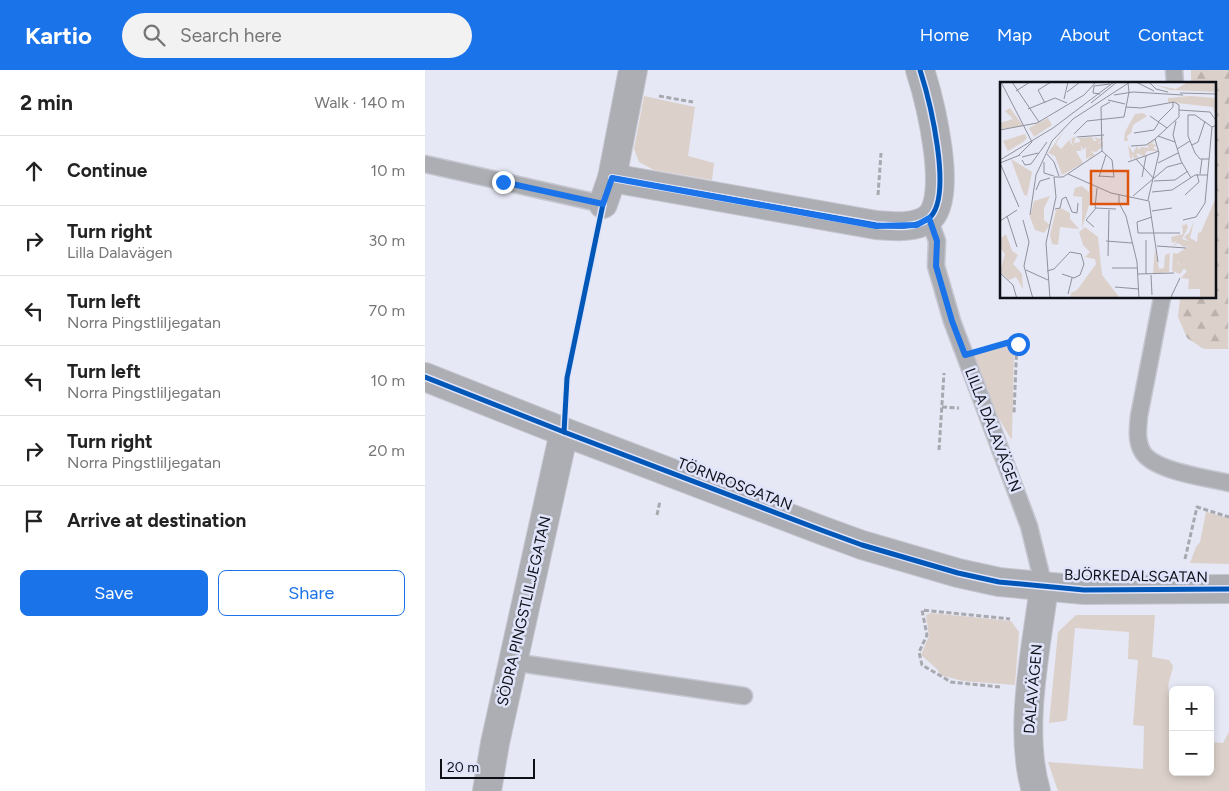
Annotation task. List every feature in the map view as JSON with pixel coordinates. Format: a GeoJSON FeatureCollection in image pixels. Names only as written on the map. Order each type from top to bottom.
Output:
{"type":"FeatureCollection","features":[{"type":"Feature","properties":{"kind":"street"},"geometry":{"type":"LineString","coordinates":[[603,204],[612,178],[633,70]]}},
{"type":"Feature","properties":{"kind":"street"},"geometry":{"type":"LineString","coordinates":[[612,178],[876,226],[917,225],[929,218],[934,212],[940,197],[941,173],[928,96],[920,70]]}},
{"type":"Feature","properties":{"kind":"street","name":"TÖRNROSGATAN"},"geometry":{"type":"LineString","coordinates":[[425,377],[862,545],[958,573],[999,582],[1044,587]]}},
{"type":"Feature","properties":{"kind":"street","name":"SÖDRA PINGSTLILJEGATAN"},"geometry":{"type":"LineString","coordinates":[[487,791],[512,662],[564,432]]}},
{"type":"Feature","properties":{"kind":"street","name":"BJÖRKEDALSGATAN"},"geometry":{"type":"LineString","coordinates":[[1044,587],[1084,590],[1229,589]]}},
{"type":"Feature","properties":{"kind":"street","name":"DALAVÄGEN"},"geometry":{"type":"LineString","coordinates":[[1036,791],[1032,776],[1028,736],[1031,692],[1044,587]]}},
{"type":"Feature","properties":{"kind":"lane"},"geometry":{"type":"LineString","coordinates":[[425,164],[603,204]]}},
{"type":"Feature","properties":{"kind":"lane","name":"LILLA DALAVÄGEN"},"geometry":{"type":"LineString","coordinates":[[929,218],[937,241],[936,266],[952,321],[1029,526],[1044,587]]}},
{"type":"Feature","properties":{"kind":"lane"},"geometry":{"type":"LineString","coordinates":[[1162,299],[1139,416],[1139,445],[1145,455],[1153,462],[1176,470],[1229,483]]}},
{"type":"Feature","properties":{"kind":"lane"},"geometry":{"type":"LineString","coordinates":[[512,662],[744,696]]}},
{"type":"Feature","properties":{"kind":"path"},"geometry":{"type":"LineString","coordinates":[[866,223],[870,204],[877,196],[879,189],[881,153]]}},
{"type":"Feature","properties":{"kind":"path"},"geometry":{"type":"LineString","coordinates":[[965,355],[1017,340],[1014,415]]}},
{"type":"Feature","properties":{"kind":"path"},"geometry":{"type":"LineString","coordinates":[[939,450],[944,373]]}},
{"type":"Feature","properties":{"kind":"path"},"geometry":{"type":"LineString","coordinates":[[657,515],[660,500]]}},
{"type":"Feature","properties":{"kind":"path"},"geometry":{"type":"LineString","coordinates":[[1189,538],[1197,507],[1229,517]]}},
{"type":"Feature","properties":{"kind":"path"},"geometry":{"type":"LineString","coordinates":[[1000,687],[951,682],[922,665],[919,652],[927,635],[922,610],[1016,619]]}},
{"type":"Feature","properties":{"kind":"green space"},"geometry":{"type":"Polygon","coordinates":[[[1191,70],[1229,70],[1228,349],[1204,349],[1187,338],[1178,317],[1180,299],[1217,299],[1217,82],[1191,82],[1191,70]]]}},
{"type":"Feature","properties":{"kind":"green space"},"geometry":{"type":"Polygon","coordinates":[[[644,96],[695,107],[688,156],[714,163],[712,180],[654,170],[639,162],[634,149],[644,96]]]}},
{"type":"Feature","properties":{"kind":"green space"},"geometry":{"type":"Polygon","coordinates":[[[1005,344],[1012,344],[1014,350],[1011,439],[998,417],[974,355],[1005,344]]]}},
{"type":"Feature","properties":{"kind":"green space"},"geometry":{"type":"Polygon","coordinates":[[[1206,512],[1229,518],[1229,564],[1190,563],[1200,542],[1206,512]]]}},
{"type":"Feature","properties":{"kind":"green space"},"geometry":{"type":"Polygon","coordinates":[[[931,613],[1011,621],[1019,632],[1015,685],[963,681],[940,675],[938,670],[921,655],[929,636],[926,615],[931,613]]]}},
{"type":"Feature","properties":{"kind":"green space"},"geometry":{"type":"Polygon","coordinates":[[[1076,615],[1155,615],[1152,657],[1169,660],[1173,666],[1168,687],[1169,776],[1214,776],[1214,742],[1223,743],[1229,732],[1229,791],[1058,791],[1048,762],[1143,769],[1144,726],[1133,725],[1138,660],[1128,659],[1129,632],[1075,628],[1067,719],[1065,721],[1049,723],[1058,632],[1076,615]]]}},
{"type":"Feature","properties":{"kind":"cycle path"},"geometry":{"type":"LineString","coordinates":[[612,178],[876,225],[903,226],[922,222],[928,219],[936,208],[940,170],[934,124],[920,70]]}},
{"type":"Feature","properties":{"kind":"cycle path"},"geometry":{"type":"LineString","coordinates":[[564,432],[567,378],[603,204]]}},
{"type":"Feature","properties":{"kind":"cycle path"},"geometry":{"type":"LineString","coordinates":[[425,377],[821,530],[862,545],[958,573],[999,582],[1084,590],[1229,589]]}},
{"type":"Feature","properties":{"kind":"route"},"geometry":{"type":"LineString","coordinates":[[503,182],[603,204],[612,178],[876,226],[917,225],[929,218],[937,241],[936,266],[952,321],[965,355],[1008,341],[1017,340],[1018,344]]}}]}
